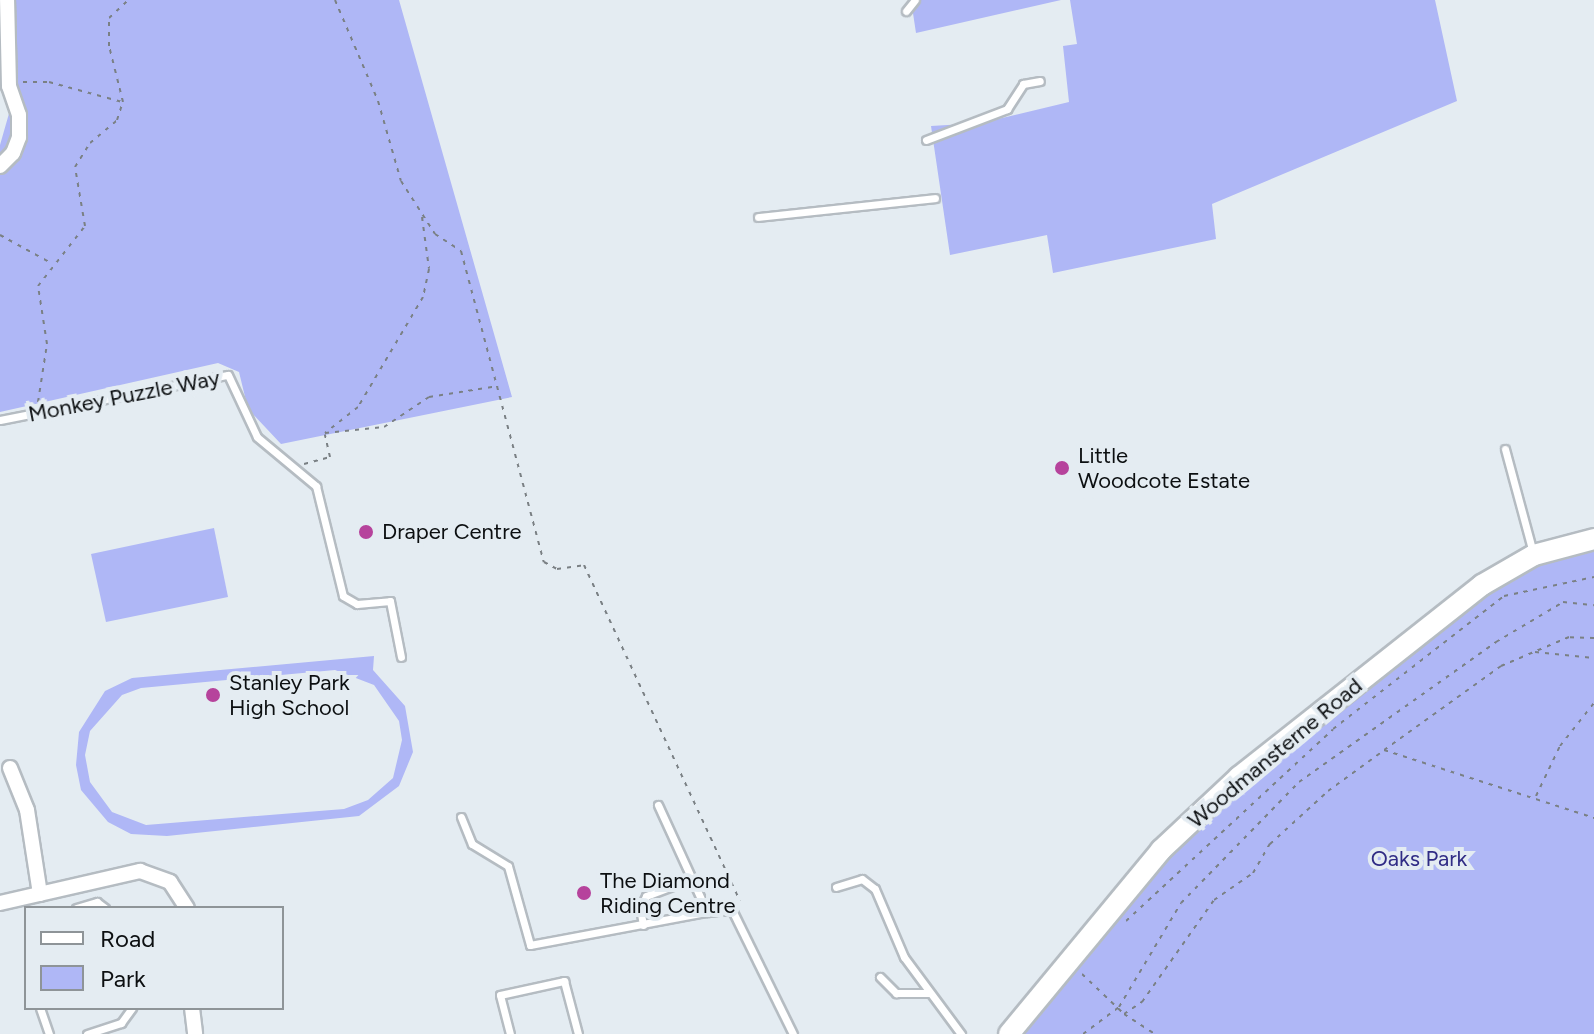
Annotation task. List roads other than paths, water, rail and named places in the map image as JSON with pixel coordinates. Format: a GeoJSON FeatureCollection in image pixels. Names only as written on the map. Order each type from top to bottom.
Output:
{"type":"FeatureCollection","features":[{"type":"Feature","properties":{"kind":"main road","name":"Woodmansterne Road"},"geometry":{"type":"LineString","coordinates":[[1009,1034],[1109,900],[1239,777],[1482,585],[1534,555],[1594,539]]}},
{"type":"Feature","properties":{"kind":"street"},"geometry":{"type":"LineString","coordinates":[[0,166],[13,153],[19,137],[4,87],[7,0]]}},
{"type":"Feature","properties":{"kind":"street"},"geometry":{"type":"LineString","coordinates":[[10,768],[27,810],[40,894]]}},
{"type":"Feature","properties":{"kind":"street"},"geometry":{"type":"LineString","coordinates":[[0,903],[140,871],[170,882],[186,906]]}},
{"type":"Feature","properties":{"kind":"street"},"geometry":{"type":"LineString","coordinates":[[192,1010],[195,1034]]}},
{"type":"Feature","properties":{"kind":"lane"},"geometry":{"type":"LineString","coordinates":[[906,11],[915,0]]}},
{"type":"Feature","properties":{"kind":"lane"},"geometry":{"type":"LineString","coordinates":[[926,140],[1007,109],[1023,84],[1040,81]]}},
{"type":"Feature","properties":{"kind":"lane"},"geometry":{"type":"LineString","coordinates":[[758,217],[935,198]]}},
{"type":"Feature","properties":{"kind":"lane","name":"Monkey Puzzle Way"},"geometry":{"type":"LineString","coordinates":[[0,420],[228,375],[237,386],[252,431],[316,486],[343,596],[357,604],[390,601],[401,657]]}},
{"type":"Feature","properties":{"kind":"lane"},"geometry":{"type":"LineString","coordinates":[[1505,449],[1534,555]]}},
{"type":"Feature","properties":{"kind":"lane"},"geometry":{"type":"LineString","coordinates":[[658,805],[707,912]]}},
{"type":"Feature","properties":{"kind":"lane"},"geometry":{"type":"LineString","coordinates":[[461,817],[472,844],[508,866],[530,945],[732,910],[793,1034]]}},
{"type":"Feature","properties":{"kind":"lane"},"geometry":{"type":"LineString","coordinates":[[643,925],[640,908],[646,896],[691,879]]}},
{"type":"Feature","properties":{"kind":"lane"},"geometry":{"type":"LineString","coordinates":[[836,887],[862,879],[875,889],[904,957],[961,1034]]}},
{"type":"Feature","properties":{"kind":"lane"},"geometry":{"type":"LineString","coordinates":[[83,906],[97,902],[102,906]]}},
{"type":"Feature","properties":{"kind":"lane"},"geometry":{"type":"LineString","coordinates":[[880,977],[896,993],[929,993]]}},
{"type":"Feature","properties":{"kind":"lane"},"geometry":{"type":"LineString","coordinates":[[510,1034],[500,995],[564,981],[578,1034]]}},
{"type":"Feature","properties":{"kind":"lane"},"geometry":{"type":"LineString","coordinates":[[41,1010],[49,1034]]}},
{"type":"Feature","properties":{"kind":"lane"},"geometry":{"type":"LineString","coordinates":[[87,1034],[121,1023],[131,1010]]}},
{"type":"Feature","properties":{"kind":"place","name":"Little Woodcote Estate"},"geometry":{"type":"Point","coordinates":[1062,468]}},
{"type":"Feature","properties":{"kind":"place","name":"Draper Centre"},"geometry":{"type":"Point","coordinates":[366,532]}},
{"type":"Feature","properties":{"kind":"place","name":"Stanley Park High School"},"geometry":{"type":"Point","coordinates":[213,695]}},
{"type":"Feature","properties":{"kind":"place","name":"The Diamond Riding Centre"},"geometry":{"type":"Point","coordinates":[584,893]}},
{"type":"Feature","properties":{"kind":"park label","name":"Oaks Park"},"geometry":{"type":"Point","coordinates":[1419,859]}}]}
